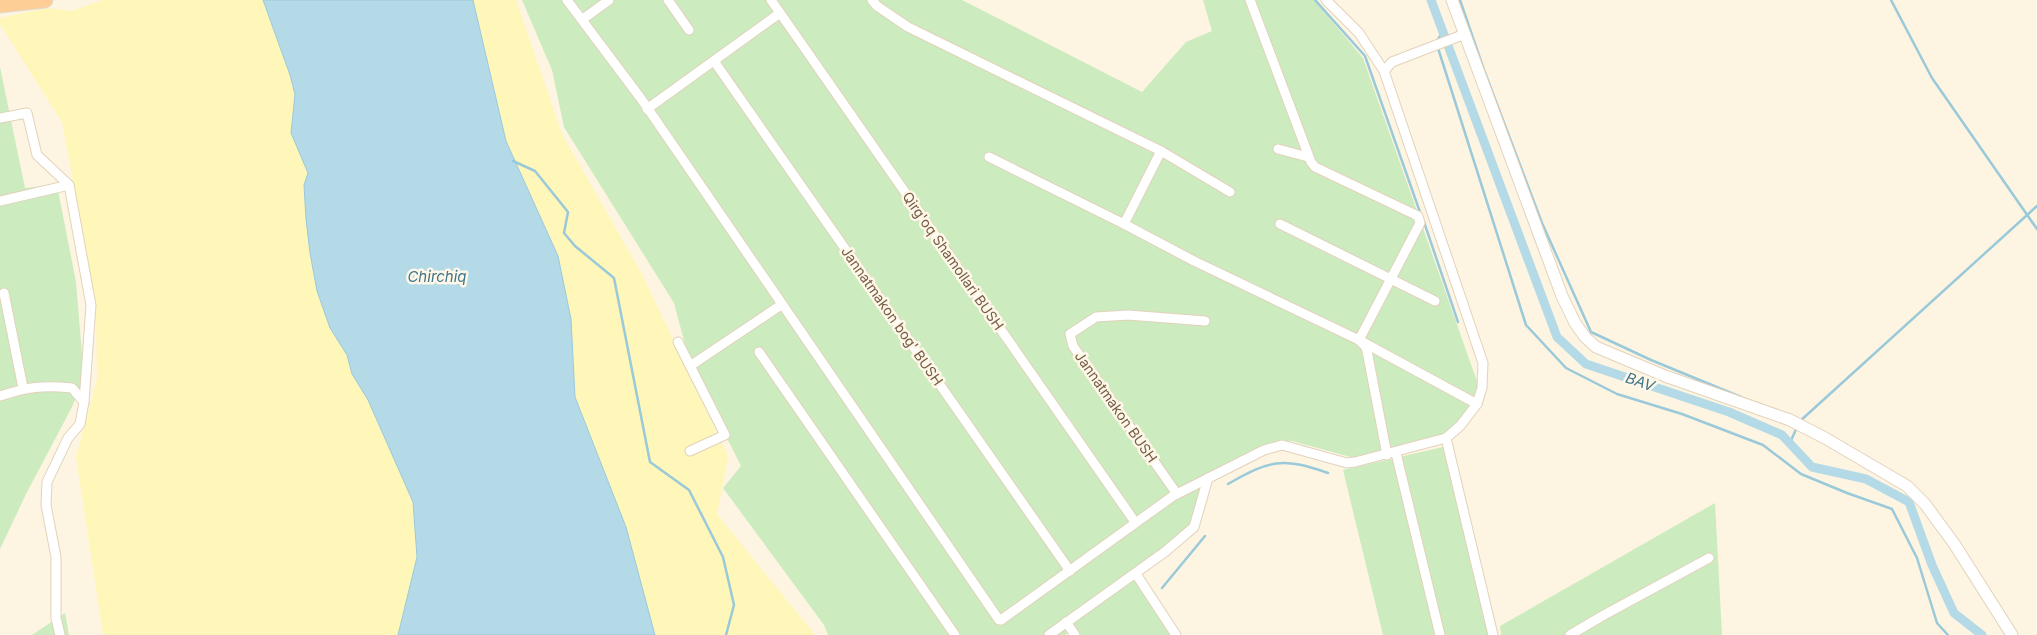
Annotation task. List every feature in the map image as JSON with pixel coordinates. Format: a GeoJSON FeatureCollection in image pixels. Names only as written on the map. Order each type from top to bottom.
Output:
{"type":"FeatureCollection","features":[{"type":"Feature","properties":{"kind":"highway"},"geometry":{"type":"LineString","coordinates":[[0,5],[45,0]]}},
{"type":"Feature","properties":{"kind":"street"},"geometry":{"type":"LineString","coordinates":[[568,0],[647,109],[998,620],[1001,620],[1135,522],[1177,494],[1264,450],[1282,446],[1348,463],[1391,454],[1446,438],[1460,426],[1477,404],[1482,388],[1483,363],[1384,71],[1359,33],[1326,0]]}},
{"type":"Feature","properties":{"kind":"street"},"geometry":{"type":"LineString","coordinates":[[583,19],[608,0]]}},
{"type":"Feature","properties":{"kind":"street"},"geometry":{"type":"LineString","coordinates":[[668,0],[689,30]]}},
{"type":"Feature","properties":{"kind":"street","name":"Qirg'oq Shamollari BUSH"},"geometry":{"type":"LineString","coordinates":[[770,0],[1135,522]]}},
{"type":"Feature","properties":{"kind":"street"},"geometry":{"type":"LineString","coordinates":[[872,0],[877,6],[908,27],[1161,151],[1230,192]]}},
{"type":"Feature","properties":{"kind":"street"},"geometry":{"type":"LineString","coordinates":[[1250,0],[1308,157],[1315,167],[1418,216],[1432,212]]}},
{"type":"Feature","properties":{"kind":"street"},"geometry":{"type":"LineString","coordinates":[[1452,0],[1460,36],[1562,296],[1574,323],[1585,337],[1596,347],[1656,372],[1790,420],[1825,438],[1907,486],[1925,504],[1955,545],[2012,635]]}},
{"type":"Feature","properties":{"kind":"street"},"geometry":{"type":"LineString","coordinates":[[647,109],[780,13]]}},
{"type":"Feature","properties":{"kind":"street"},"geometry":{"type":"LineString","coordinates":[[1384,71],[1392,62],[1460,36]]}},
{"type":"Feature","properties":{"kind":"street","name":"Jannatmakon bog' BUSH"},"geometry":{"type":"LineString","coordinates":[[714,61],[1070,571]]}},
{"type":"Feature","properties":{"kind":"street"},"geometry":{"type":"LineString","coordinates":[[0,118],[27,113],[37,155],[69,185],[91,305],[84,402],[80,424],[68,438],[48,482],[46,506],[56,557],[56,618],[60,635]]}},
{"type":"Feature","properties":{"kind":"street"},"geometry":{"type":"LineString","coordinates":[[1278,149],[1308,157]]}},
{"type":"Feature","properties":{"kind":"street"},"geometry":{"type":"LineString","coordinates":[[1124,224],[1161,151]]}},
{"type":"Feature","properties":{"kind":"street"},"geometry":{"type":"LineString","coordinates":[[989,157],[1194,261],[1359,340],[1477,404]]}},
{"type":"Feature","properties":{"kind":"street"},"geometry":{"type":"LineString","coordinates":[[0,201],[69,185]]}},
{"type":"Feature","properties":{"kind":"street"},"geometry":{"type":"LineString","coordinates":[[1359,340],[1420,222],[1418,216]]}},
{"type":"Feature","properties":{"kind":"street"},"geometry":{"type":"LineString","coordinates":[[1280,224],[1435,301]]}},
{"type":"Feature","properties":{"kind":"street"},"geometry":{"type":"LineString","coordinates":[[4,293],[23,388]]}},
{"type":"Feature","properties":{"kind":"street"},"geometry":{"type":"LineString","coordinates":[[690,366],[781,305]]}},
{"type":"Feature","properties":{"kind":"street","name":"Jannatmakon BUSH"},"geometry":{"type":"LineString","coordinates":[[1177,494],[1073,346],[1070,334],[1096,317],[1128,315],[1205,321]]}},
{"type":"Feature","properties":{"kind":"street"},"geometry":{"type":"LineString","coordinates":[[1359,340],[1366,347],[1391,454],[1440,635]]}},
{"type":"Feature","properties":{"kind":"street"},"geometry":{"type":"LineString","coordinates":[[678,342],[725,435],[690,451]]}},
{"type":"Feature","properties":{"kind":"street"},"geometry":{"type":"LineString","coordinates":[[759,352],[955,635]]}},
{"type":"Feature","properties":{"kind":"street"},"geometry":{"type":"LineString","coordinates":[[0,396],[23,388],[47,386],[72,388],[84,402]]}},
{"type":"Feature","properties":{"kind":"street"},"geometry":{"type":"LineString","coordinates":[[1446,438],[1493,635]]}},
{"type":"Feature","properties":{"kind":"street"},"geometry":{"type":"LineString","coordinates":[[1049,635],[1136,574],[1194,527],[1208,478]]}},
{"type":"Feature","properties":{"kind":"street"},"geometry":{"type":"LineString","coordinates":[[1570,635],[1709,558]]}},
{"type":"Feature","properties":{"kind":"street"},"geometry":{"type":"LineString","coordinates":[[1136,574],[1176,635]]}},
{"type":"Feature","properties":{"kind":"street"},"geometry":{"type":"LineString","coordinates":[[1066,622],[1075,635]]}},
{"type":"Feature","properties":{"kind":"green space"},"geometry":{"type":"Polygon","coordinates":[[[522,0],[962,0],[1142,92],[1186,42],[1212,31],[1203,0],[1314,0],[1363,58],[1479,387],[1476,395],[1468,410],[1457,424],[1436,438],[1354,458],[1292,441],[1281,441],[1257,448],[1208,479],[1193,525],[1139,572],[1180,635],[1074,635],[1071,631],[1065,635],[828,635],[824,625],[723,488],[741,466],[691,367],[674,303],[564,127],[552,70],[522,0]]]}},
{"type":"Feature","properties":{"kind":"green space"},"geometry":{"type":"Polygon","coordinates":[[[0,67],[25,188],[57,185],[76,282],[84,379],[72,407],[26,494],[0,549],[0,67]]]}},
{"type":"Feature","properties":{"kind":"green space"},"geometry":{"type":"Polygon","coordinates":[[[1443,447],[1489,635],[1383,635],[1343,470],[1443,447]]]}},
{"type":"Feature","properties":{"kind":"green space"},"geometry":{"type":"Polygon","coordinates":[[[1715,503],[1722,635],[1501,635],[1500,626],[1715,503]]]}},
{"type":"Feature","properties":{"kind":"green space"},"geometry":{"type":"Polygon","coordinates":[[[65,613],[69,635],[32,635],[65,613]]]}},
{"type":"Feature","properties":{"kind":"sand"},"geometry":{"type":"Polygon","coordinates":[[[103,0],[516,0],[562,134],[643,276],[728,457],[717,514],[815,635],[103,635],[76,457],[97,379],[96,306],[62,122],[0,24],[0,18],[47,8],[71,11],[103,0]]]}},
{"type":"Feature","properties":{"kind":"water","name":"Chirchiq"},"geometry":{"type":"Polygon","coordinates":[[[263,0],[473,0],[506,141],[558,256],[571,319],[575,397],[626,527],[655,635],[398,635],[417,557],[413,502],[368,400],[352,374],[347,355],[330,328],[317,291],[306,219],[304,185],[308,173],[291,133],[295,94],[263,0]]]}},
{"type":"Feature","properties":{"kind":"waterway"},"geometry":{"type":"LineString","coordinates":[[1315,0],[1365,56],[1421,215]]}},
{"type":"Feature","properties":{"kind":"waterway","name":"BAV"},"geometry":{"type":"LineString","coordinates":[[1431,0],[1557,337],[1586,364],[1729,412],[1782,435],[1812,467],[1866,479],[1909,502],[1932,565],[1954,613],[1982,635]]}},
{"type":"Feature","properties":{"kind":"waterway"},"geometry":{"type":"LineString","coordinates":[[1460,0],[1484,70],[1542,223],[1591,332],[1651,360],[1741,397]]}},
{"type":"Feature","properties":{"kind":"waterway"},"geometry":{"type":"LineString","coordinates":[[1891,0],[1932,78],[2037,229]]}},
{"type":"Feature","properties":{"kind":"waterway"},"geometry":{"type":"LineString","coordinates":[[1436,43],[1443,31]]}},
{"type":"Feature","properties":{"kind":"waterway"},"geometry":{"type":"LineString","coordinates":[[1438,48],[1526,325],[1566,368],[1617,394],[1682,414],[1763,445],[1801,474],[1892,509],[1917,558],[1937,623],[1948,635]]}},
{"type":"Feature","properties":{"kind":"waterway"},"geometry":{"type":"LineString","coordinates":[[513,161],[535,171],[568,212],[564,233],[575,246],[614,278],[650,462],[689,490],[723,557],[734,605],[726,635]]}},
{"type":"Feature","properties":{"kind":"waterway"},"geometry":{"type":"LineString","coordinates":[[1799,422],[2037,206]]}},
{"type":"Feature","properties":{"kind":"waterway"},"geometry":{"type":"LineString","coordinates":[[1424,222],[1458,322]]}},
{"type":"Feature","properties":{"kind":"waterway"},"geometry":{"type":"LineString","coordinates":[[1790,443],[1797,427]]}},
{"type":"Feature","properties":{"kind":"waterway"},"geometry":{"type":"LineString","coordinates":[[1228,484],[1255,470],[1276,464],[1299,465],[1328,473]]}},
{"type":"Feature","properties":{"kind":"waterway"},"geometry":{"type":"LineString","coordinates":[[1162,588],[1205,536]]}}]}
